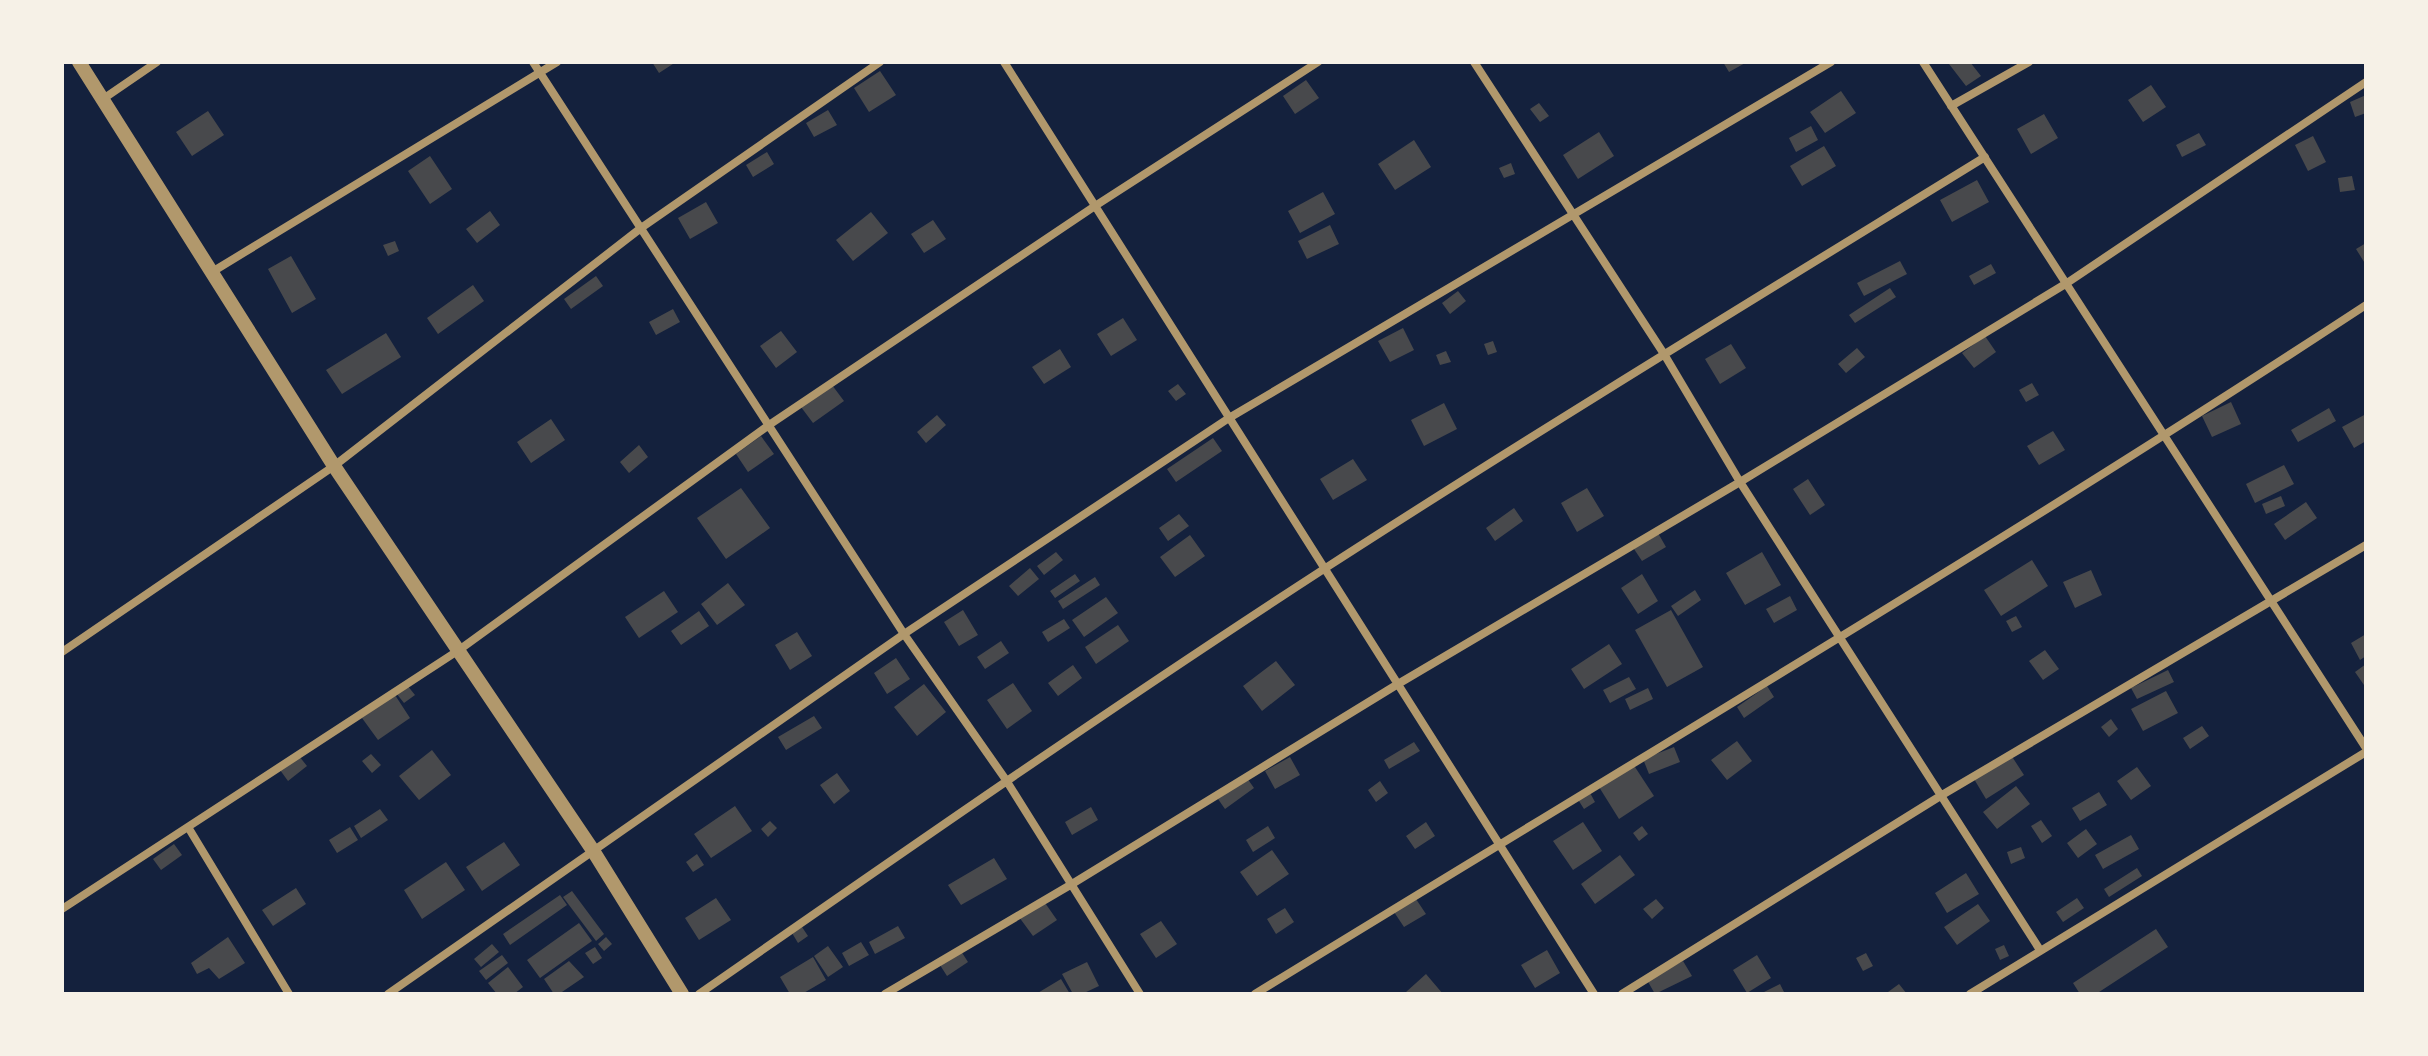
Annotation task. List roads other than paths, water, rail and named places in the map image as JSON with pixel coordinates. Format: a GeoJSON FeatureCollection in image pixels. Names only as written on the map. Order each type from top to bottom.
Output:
{"type":"FeatureCollection","features":[{"type":"Feature","properties":{"kind":"street"},"geometry":{"type":"LineString","coordinates":[[79,62],[334,466],[592,849],[682,994]]}},
{"type":"Feature","properties":{"kind":"street"},"geometry":{"type":"LineString","coordinates":[[103,99],[157,62]]}},
{"type":"Feature","properties":{"kind":"street"},"geometry":{"type":"LineString","coordinates":[[533,62],[904,634],[1006,780],[1140,994]]}},
{"type":"Feature","properties":{"kind":"street"},"geometry":{"type":"LineString","coordinates":[[212,272],[557,62]]}},
{"type":"Feature","properties":{"kind":"street"},"geometry":{"type":"LineString","coordinates":[[62,652],[334,466],[641,228],[880,62]]}},
{"type":"Feature","properties":{"kind":"street"},"geometry":{"type":"LineString","coordinates":[[1004,62],[1594,994]]}},
{"type":"Feature","properties":{"kind":"street"},"geometry":{"type":"LineString","coordinates":[[62,909],[459,650],[769,425],[1095,206],[1318,62]]}},
{"type":"Feature","properties":{"kind":"street"},"geometry":{"type":"LineString","coordinates":[[1474,62],[1664,354],[1740,482],[2040,950]]}},
{"type":"Feature","properties":{"kind":"street"},"geometry":{"type":"LineString","coordinates":[[388,994],[904,634],[1229,418],[1831,62]]}},
{"type":"Feature","properties":{"kind":"street"},"geometry":{"type":"LineString","coordinates":[[1923,62],[2274,602],[2366,750],[1970,994]]}},
{"type":"Feature","properties":{"kind":"street"},"geometry":{"type":"LineString","coordinates":[[1951,106],[2029,62]]}},
{"type":"Feature","properties":{"kind":"street"},"geometry":{"type":"LineString","coordinates":[[885,994],[2067,283],[2366,82]]}},
{"type":"Feature","properties":{"kind":"street"},"geometry":{"type":"LineString","coordinates":[[699,994],[1006,780],[1324,570],[1664,354],[1985,157]]}},
{"type":"Feature","properties":{"kind":"street"},"geometry":{"type":"LineString","coordinates":[[1255,994],[1841,638],[2165,437],[2366,305]]}},
{"type":"Feature","properties":{"kind":"street"},"geometry":{"type":"LineString","coordinates":[[1622,994],[1942,795],[2366,545]]}},
{"type":"Feature","properties":{"kind":"street"},"geometry":{"type":"LineString","coordinates":[[188,827],[289,994]]}}]}
